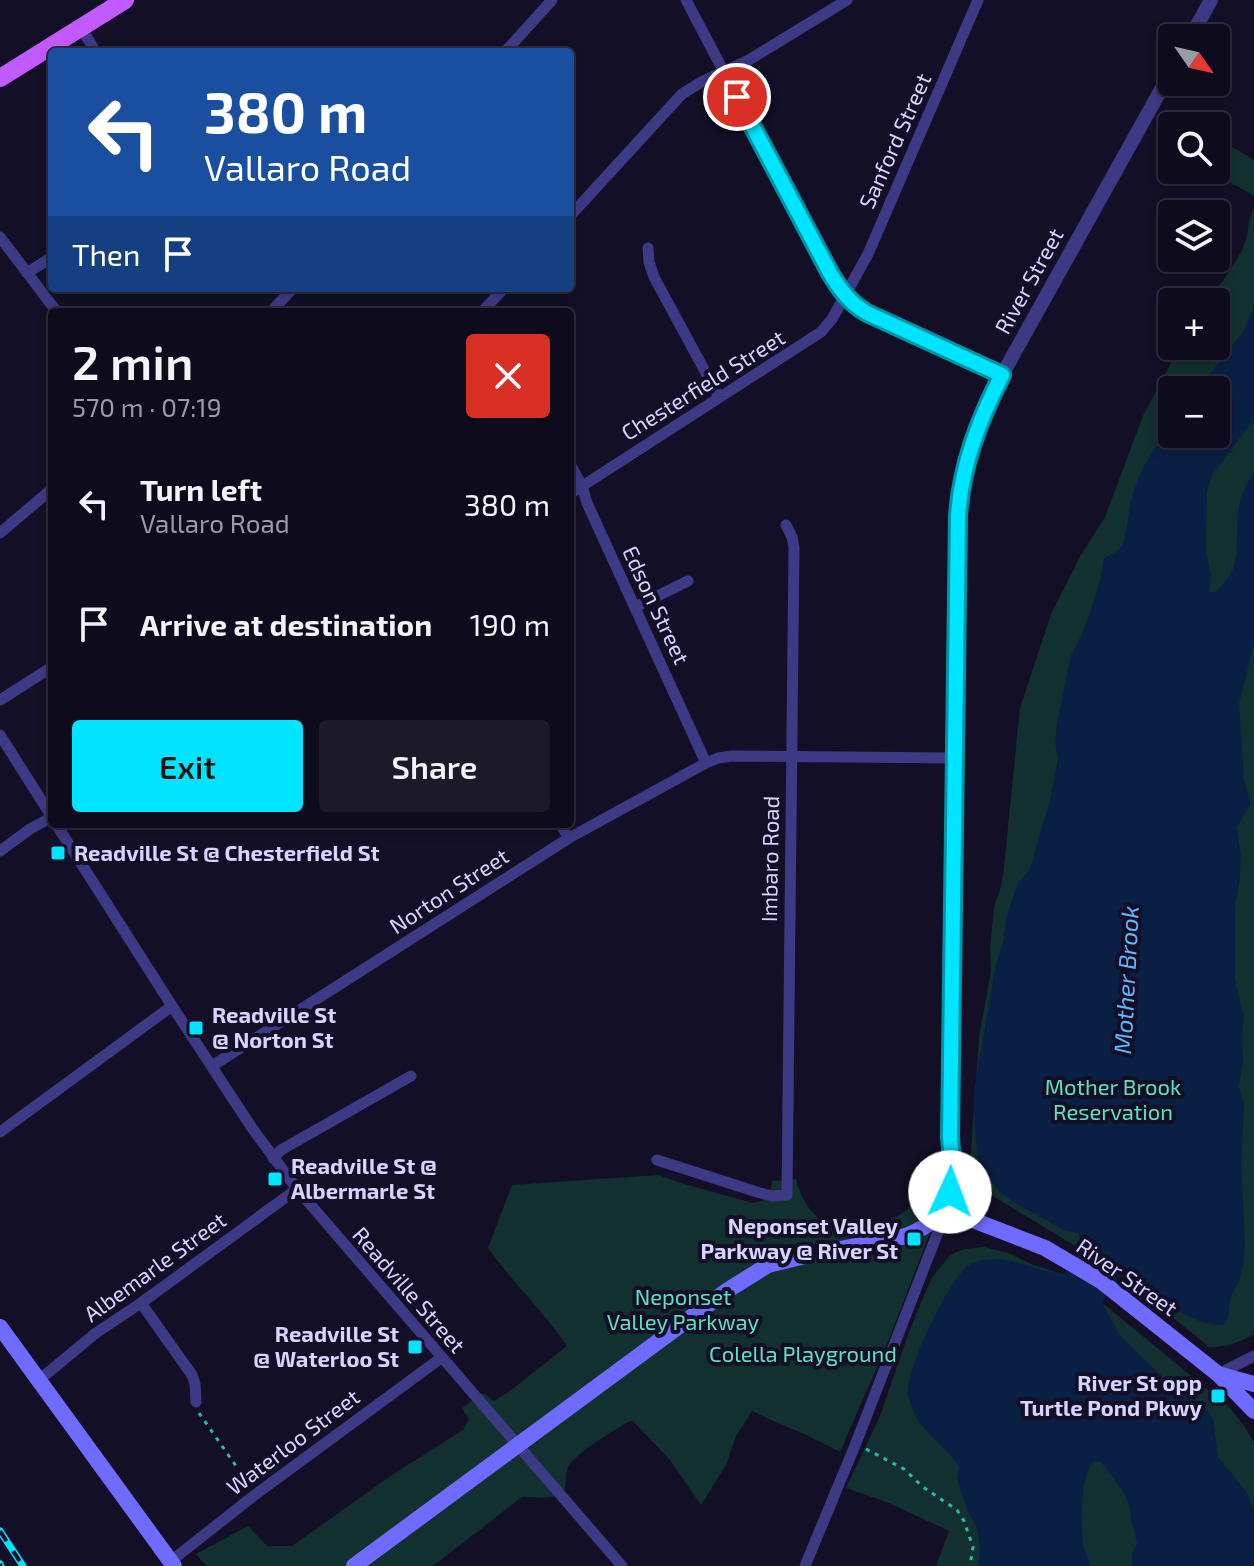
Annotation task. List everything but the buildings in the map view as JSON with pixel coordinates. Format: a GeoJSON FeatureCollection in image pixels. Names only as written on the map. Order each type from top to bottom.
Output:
{"type":"FeatureCollection","features":[{"type":"Feature","properties":{"kind":"main road"},"geometry":{"type":"LineString","coordinates":[[49,48],[125,0]]}},
{"type":"Feature","properties":{"kind":"main road"},"geometry":{"type":"LineString","coordinates":[[0,78],[48,48]]}},
{"type":"Feature","properties":{"kind":"main road"},"geometry":{"type":"LineString","coordinates":[[355,1565],[758,1270],[792,1258],[902,1237],[914,1233],[947,1210]]}},
{"type":"Feature","properties":{"kind":"main road","name":"River Street"},"geometry":{"type":"LineString","coordinates":[[947,1210],[1065,1259],[1117,1292],[1218,1374],[1253,1409]]}},
{"type":"Feature","properties":{"kind":"main road"},"geometry":{"type":"LineString","coordinates":[[0,1327],[177,1564]]}},
{"type":"Feature","properties":{"kind":"main road"},"geometry":{"type":"LineString","coordinates":[[1218,1374],[1254,1384]]}},
{"type":"Feature","properties":{"kind":"street"},"geometry":{"type":"LineString","coordinates":[[509,48],[552,0]]}},
{"type":"Feature","properties":{"kind":"street"},"geometry":{"type":"LineString","coordinates":[[686,0],[830,273],[845,295],[857,308],[1002,375]]}},
{"type":"Feature","properties":{"kind":"street"},"geometry":{"type":"LineString","coordinates":[[574,212],[682,94],[749,60],[847,0]]}},
{"type":"Feature","properties":{"kind":"street","name":"Sanford Street"},"geometry":{"type":"LineString","coordinates":[[845,295],[868,254],[978,0]]}},
{"type":"Feature","properties":{"kind":"street"},"geometry":{"type":"LineString","coordinates":[[1198,24],[1211,0]]}},
{"type":"Feature","properties":{"kind":"street"},"geometry":{"type":"LineString","coordinates":[[81,28],[94,48]]}},
{"type":"Feature","properties":{"kind":"street","name":"River Street"},"geometry":{"type":"LineString","coordinates":[[947,1210],[953,1174],[950,1137],[956,536],[959,495],[977,427],[1002,375],[1158,95]]}},
{"type":"Feature","properties":{"kind":"street"},"geometry":{"type":"LineString","coordinates":[[0,237],[54,308]]}},
{"type":"Feature","properties":{"kind":"street"},"geometry":{"type":"LineString","coordinates":[[648,248],[654,277],[719,397]]}},
{"type":"Feature","properties":{"kind":"street"},"geometry":{"type":"LineString","coordinates":[[27,273],[48,260]]}},
{"type":"Feature","properties":{"kind":"street"},"geometry":{"type":"LineString","coordinates":[[275,308],[289,292]]}},
{"type":"Feature","properties":{"kind":"street"},"geometry":{"type":"LineString","coordinates":[[486,308],[500,292]]}},
{"type":"Feature","properties":{"kind":"street","name":"Chesterfield Street"},"geometry":{"type":"LineString","coordinates":[[574,491],[821,332],[845,295]]}},
{"type":"Feature","properties":{"kind":"street","name":"Edson Street"},"geometry":{"type":"LineString","coordinates":[[574,471],[706,763]]}},
{"type":"Feature","properties":{"kind":"street"},"geometry":{"type":"LineString","coordinates":[[0,533],[48,492]]}},
{"type":"Feature","properties":{"kind":"street","name":"Imbaro Road"},"geometry":{"type":"LineString","coordinates":[[657,1160],[764,1194],[787,1195],[794,548],[786,525]]}},
{"type":"Feature","properties":{"kind":"street"},"geometry":{"type":"LineString","coordinates":[[635,607],[688,581]]}},
{"type":"Feature","properties":{"kind":"street"},"geometry":{"type":"LineString","coordinates":[[0,700],[48,670]]}},
{"type":"Feature","properties":{"kind":"street"},"geometry":{"type":"LineString","coordinates":[[0,735],[48,811]]}},
{"type":"Feature","properties":{"kind":"street","name":"Norton Street"},"geometry":{"type":"LineString","coordinates":[[212,1066],[569,838],[718,758],[954,758]]}},
{"type":"Feature","properties":{"kind":"street"},"geometry":{"type":"LineString","coordinates":[[0,851],[48,819]]}},
{"type":"Feature","properties":{"kind":"street","name":"Readville Street"},"geometry":{"type":"LineString","coordinates":[[59,828],[273,1158],[622,1566]]}},
{"type":"Feature","properties":{"kind":"street"},"geometry":{"type":"LineString","coordinates":[[563,828],[569,838]]}},
{"type":"Feature","properties":{"kind":"street"},"geometry":{"type":"LineString","coordinates":[[0,1132],[172,1006]]}},
{"type":"Feature","properties":{"kind":"street"},"geometry":{"type":"LineString","coordinates":[[273,1158],[281,1150],[411,1076]]}},
{"type":"Feature","properties":{"kind":"street","name":"Albemarle Street"},"geometry":{"type":"LineString","coordinates":[[39,1380],[96,1333],[297,1189]]}},
{"type":"Feature","properties":{"kind":"street"},"geometry":{"type":"LineString","coordinates":[[805,1566],[947,1210]]}},
{"type":"Feature","properties":{"kind":"street"},"geometry":{"type":"LineString","coordinates":[[141,1303],[192,1375],[196,1402]]}},
{"type":"Feature","properties":{"kind":"street"},"geometry":{"type":"LineString","coordinates":[[1218,1374],[1254,1356]]}},
{"type":"Feature","properties":{"kind":"street","name":"Waterloo Street"},"geometry":{"type":"LineString","coordinates":[[177,1564],[256,1494],[441,1358]]}},
{"type":"Feature","properties":{"kind":"path"},"geometry":{"type":"LineString","coordinates":[[196,1402],[201,1417],[256,1494]]}},
{"type":"Feature","properties":{"kind":"path"},"geometry":{"type":"LineString","coordinates":[[856,1443],[904,1469],[923,1487],[957,1510],[973,1547],[970,1566]]}},
{"type":"Feature","properties":{"kind":"green space"},"geometry":{"type":"Polygon","coordinates":[[[1230,145],[1254,160],[1254,196],[1230,182],[1230,145]]]}},
{"type":"Feature","properties":{"kind":"green space","name":"Mother Brook Reservation"},"geometry":{"type":"Polygon","coordinates":[[[1254,208],[1254,1334],[1233,1344],[1209,1347],[1113,1269],[993,1196],[979,1182],[970,1165],[979,1037],[991,971],[994,907],[1004,867],[1020,708],[1051,614],[1081,555],[1105,517],[1143,416],[1158,388],[1158,448],[1230,448],[1230,376],[1164,376],[1173,360],[1230,360],[1230,288],[1217,288],[1243,247],[1254,208]]]}},
{"type":"Feature","properties":{"kind":"green space","name":"Neponset Valley Parkway"},"geometry":{"type":"Polygon","coordinates":[[[938,1169],[935,1220],[887,1344],[840,1452],[752,1411],[736,1436],[726,1465],[701,1505],[670,1460],[632,1420],[597,1441],[572,1461],[563,1493],[548,1497],[522,1497],[433,1566],[206,1566],[196,1554],[248,1526],[267,1546],[292,1546],[392,1475],[463,1430],[469,1419],[462,1408],[483,1393],[494,1401],[567,1346],[488,1248],[512,1185],[658,1175],[753,1203],[767,1196],[772,1181],[796,1179],[806,1203],[818,1218],[833,1225],[857,1228],[882,1223],[904,1212],[919,1197],[938,1169]]]}},
{"type":"Feature","properties":{"kind":"green space"},"geometry":{"type":"Polygon","coordinates":[[[984,1247],[1059,1273],[1082,1286],[1230,1408],[1254,1442],[1254,1566],[936,1566],[949,1531],[889,1503],[846,1488],[880,1416],[931,1279],[950,1255],[964,1249],[984,1247]]]}},
{"type":"Feature","properties":{"kind":"water","name":"Mother Brook Reservation"},"geometry":{"type":"Polygon","coordinates":[[[1254,307],[1254,419],[1212,475],[1207,492],[1206,548],[1211,575],[1209,592],[1216,592],[1234,566],[1241,496],[1254,474],[1254,644],[1239,704],[1244,780],[1251,804],[1237,827],[1241,857],[1235,908],[1235,980],[1244,1017],[1239,1087],[1244,1104],[1241,1164],[1245,1245],[1243,1266],[1230,1298],[1228,1319],[1224,1325],[1189,1317],[1139,1284],[1130,1272],[1120,1276],[1102,1303],[1120,1335],[1166,1380],[1203,1404],[1213,1418],[1218,1457],[1246,1491],[1254,1510],[1254,1566],[1132,1566],[1132,1553],[1137,1543],[1130,1507],[1122,1490],[1101,1462],[1094,1461],[1086,1478],[1082,1515],[1084,1548],[1090,1566],[978,1566],[980,1548],[977,1528],[967,1510],[957,1479],[959,1467],[922,1426],[910,1402],[908,1393],[914,1364],[942,1302],[964,1270],[973,1263],[1007,1260],[1064,1274],[1082,1245],[1078,1233],[1065,1231],[1002,1194],[979,1161],[974,1091],[995,969],[1018,882],[1029,871],[1050,801],[1058,759],[1055,742],[1057,724],[1071,655],[1090,613],[1104,558],[1123,543],[1136,484],[1158,445],[1158,448],[1230,448],[1230,376],[1208,376],[1221,360],[1230,360],[1230,348],[1243,332],[1254,307]]]}},
{"type":"Feature","properties":{"kind":"railway"},"geometry":{"type":"LineString","coordinates":[[0,1531],[23,1566]]}},
{"type":"Feature","properties":{"kind":"place","name":"Readville St @ Chesterfield St"},"geometry":{"type":"Point","coordinates":[58,853]}},
{"type":"Feature","properties":{"kind":"place","name":"Readville St @ Norton St"},"geometry":{"type":"Point","coordinates":[196,1028]}},
{"type":"Feature","properties":{"kind":"place","name":"Readville St @ Albermarle St"},"geometry":{"type":"Point","coordinates":[275,1179]}},
{"type":"Feature","properties":{"kind":"place","name":"Neponset Valley Parkway @ River St"},"geometry":{"type":"Point","coordinates":[914,1239]}},
{"type":"Feature","properties":{"kind":"place","name":"Readville St @ Waterloo St"},"geometry":{"type":"Point","coordinates":[415,1347]}},
{"type":"Feature","properties":{"kind":"place","name":"River St opp Turtle Pond Pkwy"},"geometry":{"type":"Point","coordinates":[1218,1396]}},
{"type":"Feature","properties":{"kind":"route"},"geometry":{"type":"LineString","coordinates":[[737,97],[830,273],[857,308],[1002,375],[977,427],[963,474],[956,536],[950,1137],[953,1174],[950,1192]]}},
{"type":"Feature","properties":{"kind":"water label","name":"Mother Brook"},"geometry":{"type":"Point","coordinates":[1127,980]}},
{"type":"Feature","properties":{"kind":"park label","name":"Colella Playground"},"geometry":{"type":"Point","coordinates":[803,1354]}}]}
